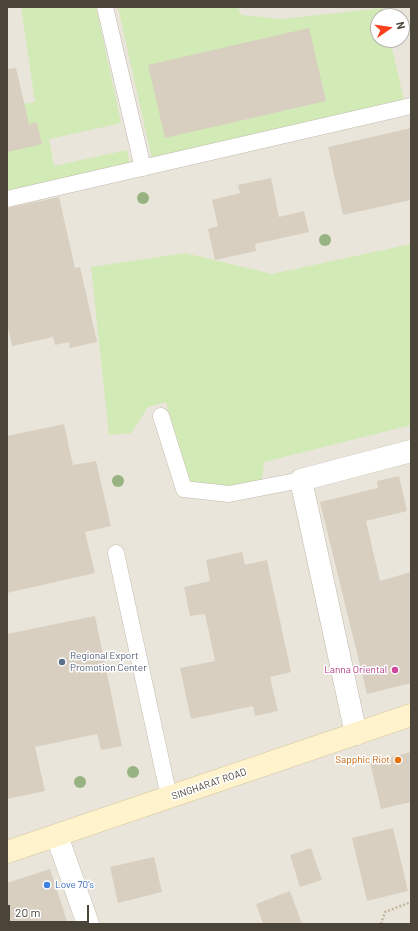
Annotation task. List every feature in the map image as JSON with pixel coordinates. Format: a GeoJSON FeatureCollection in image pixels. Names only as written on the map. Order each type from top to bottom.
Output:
{"type":"FeatureCollection","features":[{"type":"Feature","properties":{"kind":"street"},"geometry":{"type":"LineString","coordinates":[[356,734],[301,480],[411,450]]}},
{"type":"Feature","properties":{"kind":"street","name":"SINGHARAT ROAD"},"geometry":{"type":"LineString","coordinates":[[7,852],[411,715]]}},
{"type":"Feature","properties":{"kind":"street"},"geometry":{"type":"LineString","coordinates":[[57,836],[88,924]]}},
{"type":"Feature","properties":{"kind":"lane"},"geometry":{"type":"LineString","coordinates":[[105,7],[143,168]]}},
{"type":"Feature","properties":{"kind":"lane"},"geometry":{"type":"LineString","coordinates":[[7,199],[411,106]]}},
{"type":"Feature","properties":{"kind":"lane"},"geometry":{"type":"LineString","coordinates":[[161,416],[184,489],[229,494],[301,480]]}},
{"type":"Feature","properties":{"kind":"lane"},"geometry":{"type":"LineString","coordinates":[[116,553],[169,797]]}},
{"type":"Feature","properties":{"kind":"path"},"geometry":{"type":"LineString","coordinates":[[381,924],[385,912],[411,902]]}},
{"type":"Feature","properties":{"kind":"shaded area"},"geometry":{"type":"Polygon","coordinates":[[[7,7],[411,7],[411,924],[7,924],[7,7]]]}},
{"type":"Feature","properties":{"kind":"green space"},"geometry":{"type":"Polygon","coordinates":[[[21,7],[96,7],[121,123],[49,139],[54,166],[127,150],[130,164],[7,191],[7,107],[35,102],[21,7]]]}},
{"type":"Feature","properties":{"kind":"green space"},"geometry":{"type":"Polygon","coordinates":[[[118,7],[238,7],[241,15],[282,19],[370,9],[370,48],[392,48],[404,100],[152,159],[118,7]]]}},
{"type":"Feature","properties":{"kind":"green space"},"geometry":{"type":"Polygon","coordinates":[[[411,244],[411,425],[264,462],[262,481],[228,488],[190,482],[166,402],[148,407],[131,433],[109,435],[91,267],[185,253],[272,274],[411,244]]]}},
{"type":"Feature","properties":{"kind":"building"},"geometry":{"type":"Polygon","coordinates":[[[309,28],[326,101],[165,138],[148,65],[309,28]]]}},
{"type":"Feature","properties":{"kind":"building"},"geometry":{"type":"Polygon","coordinates":[[[16,68],[29,124],[37,122],[42,144],[7,152],[7,69],[16,68]]]}},
{"type":"Feature","properties":{"kind":"building"},"geometry":{"type":"Polygon","coordinates":[[[411,128],[411,200],[343,215],[328,147],[411,128]]]}},
{"type":"Feature","properties":{"kind":"building"},"geometry":{"type":"Polygon","coordinates":[[[271,178],[279,217],[304,211],[309,232],[255,244],[256,251],[215,260],[208,229],[218,226],[212,200],[240,193],[238,185],[271,178]]]}},
{"type":"Feature","properties":{"kind":"building"},"geometry":{"type":"Polygon","coordinates":[[[59,197],[75,268],[80,267],[97,342],[70,348],[69,342],[55,345],[53,337],[12,346],[7,323],[7,208],[59,197]]]}},
{"type":"Feature","properties":{"kind":"building"},"geometry":{"type":"Polygon","coordinates":[[[64,424],[73,465],[96,461],[111,526],[85,532],[95,573],[7,593],[7,436],[64,424]]]}},
{"type":"Feature","properties":{"kind":"building"},"geometry":{"type":"Polygon","coordinates":[[[399,476],[407,511],[366,521],[380,581],[411,572],[411,683],[367,694],[320,502],[378,488],[377,481],[399,476]]]}},
{"type":"Feature","properties":{"kind":"building"},"geometry":{"type":"Polygon","coordinates":[[[242,552],[245,565],[267,560],[291,672],[270,677],[278,711],[255,716],[253,706],[191,719],[180,668],[215,661],[205,614],[190,616],[184,587],[210,581],[206,560],[242,552]]]}},
{"type":"Feature","properties":{"kind":"building","name":"Regional Export Promotion Center"},"geometry":{"type":"Polygon","coordinates":[[[95,616],[122,746],[101,750],[97,734],[35,747],[45,791],[7,799],[7,634],[95,616]]]}},
{"type":"Feature","properties":{"kind":"building"},"geometry":{"type":"Polygon","coordinates":[[[411,752],[411,802],[381,809],[370,762],[411,752]]]}},
{"type":"Feature","properties":{"kind":"building"},"geometry":{"type":"Polygon","coordinates":[[[393,828],[408,891],[367,901],[352,838],[393,828]]]}},
{"type":"Feature","properties":{"kind":"building"},"geometry":{"type":"Polygon","coordinates":[[[311,848],[322,880],[300,887],[290,855],[311,848]]]}},
{"type":"Feature","properties":{"kind":"building"},"geometry":{"type":"Polygon","coordinates":[[[154,857],[162,892],[118,903],[110,867],[154,857]]]}},
{"type":"Feature","properties":{"kind":"building"},"geometry":{"type":"Polygon","coordinates":[[[50,869],[68,924],[7,924],[7,883],[50,869]]]}},
{"type":"Feature","properties":{"kind":"building"},"geometry":{"type":"Polygon","coordinates":[[[290,891],[302,924],[263,924],[256,904],[290,891]]]}},
{"type":"Feature","properties":{"kind":"place","name":"Regional Export Promotion Center"},"geometry":{"type":"Point","coordinates":[62,662]}},
{"type":"Feature","properties":{"kind":"place","name":"Lanna Oriental"},"geometry":{"type":"Point","coordinates":[395,670]}},
{"type":"Feature","properties":{"kind":"place","name":"Sapphic Riot"},"geometry":{"type":"Point","coordinates":[398,760]}},
{"type":"Feature","properties":{"kind":"place","name":"Love 70's"},"geometry":{"type":"Point","coordinates":[47,885]}}]}
